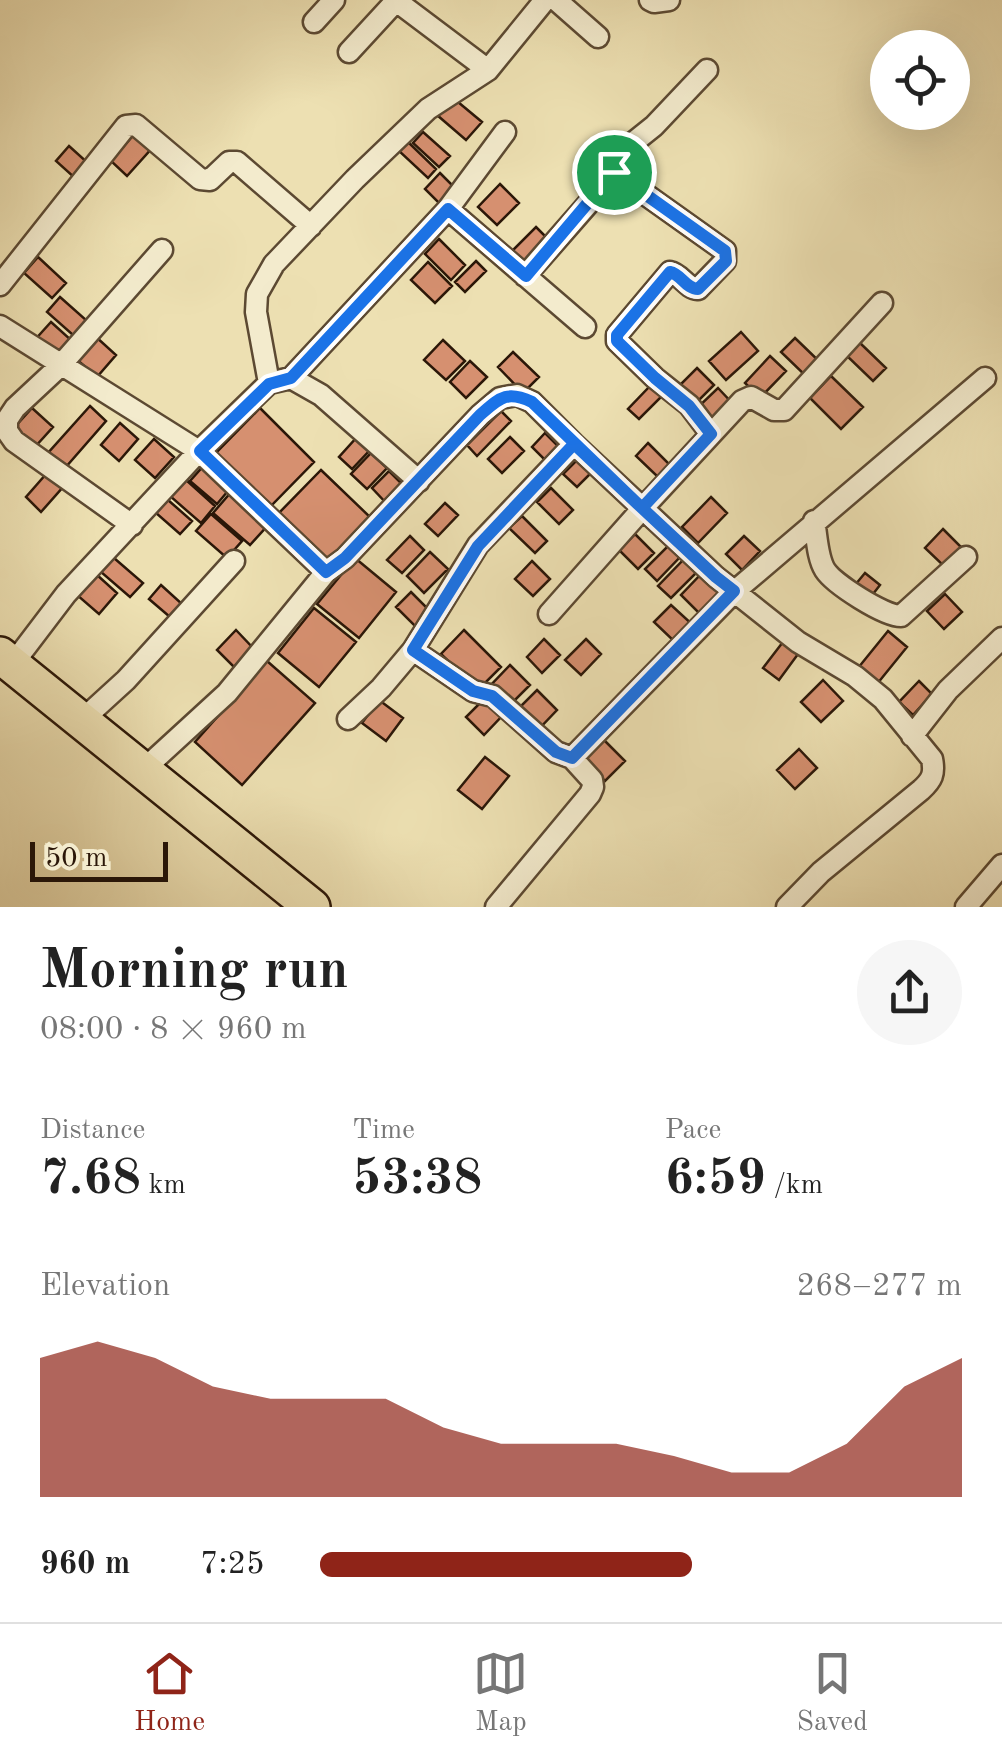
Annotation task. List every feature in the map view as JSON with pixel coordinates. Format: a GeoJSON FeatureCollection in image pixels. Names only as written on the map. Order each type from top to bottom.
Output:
{"type":"FeatureCollection","features":[{"type":"Feature","properties":{"kind":"highway"},"geometry":{"type":"LineString","coordinates":[[4,667],[143,770],[312,907]]}},
{"type":"Feature","properties":{"kind":"highway"},"geometry":{"type":"LineString","coordinates":[[4,667],[281,907]]}},
{"type":"Feature","properties":{"kind":"street"},"geometry":{"type":"LineString","coordinates":[[314,22],[334,0]]}},
{"type":"Feature","properties":{"kind":"street"},"geometry":{"type":"LineString","coordinates":[[349,52],[395,0],[488,70]]}},
{"type":"Feature","properties":{"kind":"street"},"geometry":{"type":"LineString","coordinates":[[269,384],[256,312],[258,294],[274,264],[428,109],[488,70],[545,0]]}},
{"type":"Feature","properties":{"kind":"street"},"geometry":{"type":"LineString","coordinates":[[556,0],[598,37]]}},
{"type":"Feature","properties":{"kind":"street"},"geometry":{"type":"LineString","coordinates":[[650,0],[669,0]]}},
{"type":"Feature","properties":{"kind":"street"},"geometry":{"type":"LineString","coordinates":[[526,276],[614,172],[634,142],[707,70]]}},
{"type":"Feature","properties":{"kind":"street"},"geometry":{"type":"LineString","coordinates":[[0,286],[126,126],[132,124],[200,180],[210,180],[229,162],[237,162],[310,226]]}},
{"type":"Feature","properties":{"kind":"street"},"geometry":{"type":"LineString","coordinates":[[4,667],[66,594],[200,451],[269,384],[291,378],[448,209],[505,132]]}},
{"type":"Feature","properties":{"kind":"street"},"geometry":{"type":"LineString","coordinates":[[614,172],[725,251],[726,261],[698,289],[670,272],[617,335],[617,341],[689,406],[711,434]]}},
{"type":"Feature","properties":{"kind":"street"},"geometry":{"type":"LineString","coordinates":[[448,209],[585,327]]}},
{"type":"Feature","properties":{"kind":"street"},"geometry":{"type":"LineString","coordinates":[[132,525],[14,440],[6,431],[7,420],[162,250]]}},
{"type":"Feature","properties":{"kind":"street"},"geometry":{"type":"LineString","coordinates":[[550,614],[642,508],[746,398],[774,410],[784,410],[882,303]]}},
{"type":"Feature","properties":{"kind":"street"},"geometry":{"type":"LineString","coordinates":[[0,326],[200,451],[326,572]]}},
{"type":"Feature","properties":{"kind":"street"},"geometry":{"type":"LineString","coordinates":[[291,378],[321,396],[419,481]]}},
{"type":"Feature","properties":{"kind":"street"},"geometry":{"type":"LineString","coordinates":[[572,758],[734,591],[986,378]]}},
{"type":"Feature","properties":{"kind":"street"},"geometry":{"type":"LineString","coordinates":[[143,770],[227,693],[326,572],[345,558],[480,415],[500,398],[517,395],[532,402],[716,577],[798,642],[855,676],[883,699],[932,759],[931,780],[821,872],[787,907]]}},
{"type":"Feature","properties":{"kind":"street"},"geometry":{"type":"LineString","coordinates":[[348,718],[381,688],[413,650],[478,546],[574,444]]}},
{"type":"Feature","properties":{"kind":"street"},"geometry":{"type":"LineString","coordinates":[[814,522],[822,564],[828,574],[862,600],[893,616],[901,616],[966,557]]}},
{"type":"Feature","properties":{"kind":"street"},"geometry":{"type":"LineString","coordinates":[[80,722],[126,680],[234,561]]}},
{"type":"Feature","properties":{"kind":"street"},"geometry":{"type":"LineString","coordinates":[[912,736],[948,690],[1002,638]]}},
{"type":"Feature","properties":{"kind":"street"},"geometry":{"type":"LineString","coordinates":[[413,650],[473,691],[492,696],[556,752],[572,758],[592,780],[590,794],[496,907]]}},
{"type":"Feature","properties":{"kind":"street"},"geometry":{"type":"LineString","coordinates":[[966,907],[1002,865]]}},
{"type":"Feature","properties":{"kind":"building"},"geometry":{"type":"Polygon","coordinates":[[[452,97],[482,122],[466,140],[437,115],[452,97]]]}},
{"type":"Feature","properties":{"kind":"building"},"geometry":{"type":"Polygon","coordinates":[[[136,132],[153,147],[127,176],[111,161],[136,132]]]}},
{"type":"Feature","properties":{"kind":"building"},"geometry":{"type":"Polygon","coordinates":[[[423,132],[450,156],[439,167],[413,143],[423,132]]]}},
{"type":"Feature","properties":{"kind":"building"},"geometry":{"type":"Polygon","coordinates":[[[407,141],[436,169],[428,178],[399,151],[407,141]]]}},
{"type":"Feature","properties":{"kind":"building"},"geometry":{"type":"Polygon","coordinates":[[[69,146],[89,164],[76,179],[56,161],[69,146]]]}},
{"type":"Feature","properties":{"kind":"building"},"geometry":{"type":"Polygon","coordinates":[[[440,173],[458,191],[443,207],[425,189],[440,173]]]}},
{"type":"Feature","properties":{"kind":"building"},"geometry":{"type":"Polygon","coordinates":[[[500,184],[519,203],[497,225],[478,207],[500,184]]]}},
{"type":"Feature","properties":{"kind":"building"},"geometry":{"type":"Polygon","coordinates":[[[536,227],[551,242],[524,269],[508,255],[536,227]]]}},
{"type":"Feature","properties":{"kind":"building"},"geometry":{"type":"Polygon","coordinates":[[[439,239],[465,265],[451,280],[425,254],[439,239]]]}},
{"type":"Feature","properties":{"kind":"building"},"geometry":{"type":"Polygon","coordinates":[[[38,257],[66,283],[52,298],[24,273],[38,257]]]}},
{"type":"Feature","properties":{"kind":"building"},"geometry":{"type":"Polygon","coordinates":[[[476,261],[486,271],[465,292],[455,282],[476,261]]]}},
{"type":"Feature","properties":{"kind":"building"},"geometry":{"type":"Polygon","coordinates":[[[428,262],[452,286],[435,303],[411,280],[428,262]]]}},
{"type":"Feature","properties":{"kind":"building"},"geometry":{"type":"Polygon","coordinates":[[[60,297],[86,320],[73,335],[47,312],[60,297]]]}},
{"type":"Feature","properties":{"kind":"building"},"geometry":{"type":"Polygon","coordinates":[[[51,322],[71,340],[55,359],[32,343],[51,322]]]}},
{"type":"Feature","properties":{"kind":"building"},"geometry":{"type":"Polygon","coordinates":[[[741,332],[758,351],[726,380],[709,361],[741,332]]]}},
{"type":"Feature","properties":{"kind":"building"},"geometry":{"type":"Polygon","coordinates":[[[95,336],[116,355],[97,377],[75,358],[95,336]]]}},
{"type":"Feature","properties":{"kind":"building"},"geometry":{"type":"Polygon","coordinates":[[[795,338],[823,365],[809,379],[781,352],[795,338]]]}},
{"type":"Feature","properties":{"kind":"building"},"geometry":{"type":"Polygon","coordinates":[[[443,340],[465,361],[446,380],[424,360],[443,340]]]}},
{"type":"Feature","properties":{"kind":"building"},"geometry":{"type":"Polygon","coordinates":[[[859,342],[886,368],[873,381],[846,355],[859,342]]]}},
{"type":"Feature","properties":{"kind":"building"},"geometry":{"type":"Polygon","coordinates":[[[513,352],[539,377],[523,393],[498,367],[513,352]]]}},
{"type":"Feature","properties":{"kind":"building"},"geometry":{"type":"Polygon","coordinates":[[[770,356],[786,371],[760,398],[745,383],[770,356]]]}},
{"type":"Feature","properties":{"kind":"building"},"geometry":{"type":"Polygon","coordinates":[[[470,361],[487,377],[466,398],[450,382],[470,361]]]}},
{"type":"Feature","properties":{"kind":"building"},"geometry":{"type":"Polygon","coordinates":[[[697,368],[714,385],[693,406],[676,389],[697,368]]]}},
{"type":"Feature","properties":{"kind":"building"},"geometry":{"type":"Polygon","coordinates":[[[831,376],[863,407],[841,429],[810,398],[831,376]]]}},
{"type":"Feature","properties":{"kind":"building"},"geometry":{"type":"Polygon","coordinates":[[[651,385],[662,396],[639,419],[628,409],[651,385]]]}},
{"type":"Feature","properties":{"kind":"building"},"geometry":{"type":"Polygon","coordinates":[[[718,388],[734,405],[711,426],[696,409],[718,388]]]}},
{"type":"Feature","properties":{"kind":"building"},"geometry":{"type":"Polygon","coordinates":[[[90,406],[106,421],[65,468],[48,453],[90,406]]]}},
{"type":"Feature","properties":{"kind":"building"},"geometry":{"type":"Polygon","coordinates":[[[32,408],[53,427],[34,448],[13,429],[32,408]]]}},
{"type":"Feature","properties":{"kind":"building"},"geometry":{"type":"Polygon","coordinates":[[[260,408],[314,462],[267,510],[213,456],[260,408]]]}},
{"type":"Feature","properties":{"kind":"building"},"geometry":{"type":"Polygon","coordinates":[[[501,411],[511,421],[477,456],[467,445],[501,411]]]}},
{"type":"Feature","properties":{"kind":"building"},"geometry":{"type":"Polygon","coordinates":[[[120,423],[138,439],[119,461],[101,445],[120,423]]]}},
{"type":"Feature","properties":{"kind":"building"},"geometry":{"type":"Polygon","coordinates":[[[545,433],[565,453],[552,467],[532,447],[545,433]]]}},
{"type":"Feature","properties":{"kind":"building"},"geometry":{"type":"Polygon","coordinates":[[[357,437],[370,450],[352,469],[339,457],[357,437]]]}},
{"type":"Feature","properties":{"kind":"building"},"geometry":{"type":"Polygon","coordinates":[[[510,437],[524,451],[502,473],[488,459],[510,437]]]}},
{"type":"Feature","properties":{"kind":"building"},"geometry":{"type":"Polygon","coordinates":[[[154,439],[174,457],[155,478],[135,460],[154,439]]]}},
{"type":"Feature","properties":{"kind":"building"},"geometry":{"type":"Polygon","coordinates":[[[648,443],[670,465],[658,477],[636,456],[648,443]]]}},
{"type":"Feature","properties":{"kind":"building"},"geometry":{"type":"Polygon","coordinates":[[[371,453],[387,468],[367,489],[351,474],[371,453]]]}},
{"type":"Feature","properties":{"kind":"building"},"geometry":{"type":"Polygon","coordinates":[[[580,457],[594,470],[577,487],[563,474],[580,457]]]}},
{"type":"Feature","properties":{"kind":"building"},"geometry":{"type":"Polygon","coordinates":[[[207,462],[233,485],[217,504],[190,481],[207,462]]]}},
{"type":"Feature","properties":{"kind":"building"},"geometry":{"type":"Polygon","coordinates":[[[321,470],[371,518],[325,565],[275,517],[321,470]]]}},
{"type":"Feature","properties":{"kind":"building"},"geometry":{"type":"Polygon","coordinates":[[[389,471],[405,487],[388,505],[372,488],[389,471]]]}},
{"type":"Feature","properties":{"kind":"building"},"geometry":{"type":"Polygon","coordinates":[[[47,473],[63,487],[41,512],[26,497],[47,473]]]}},
{"type":"Feature","properties":{"kind":"building"},"geometry":{"type":"Polygon","coordinates":[[[185,479],[215,506],[201,523],[170,496],[185,479]]]}},
{"type":"Feature","properties":{"kind":"building"},"geometry":{"type":"Polygon","coordinates":[[[551,488],[573,510],[559,524],[537,502],[551,488]]]}},
{"type":"Feature","properties":{"kind":"building"},"geometry":{"type":"Polygon","coordinates":[[[232,491],[269,524],[250,545],[213,513],[232,491]]]}},
{"type":"Feature","properties":{"kind":"building"},"geometry":{"type":"Polygon","coordinates":[[[711,497],[727,513],[698,543],[682,527],[711,497]]]}},
{"type":"Feature","properties":{"kind":"building"},"geometry":{"type":"Polygon","coordinates":[[[168,500],[192,521],[180,534],[156,513],[168,500]]]}},
{"type":"Feature","properties":{"kind":"building"},"geometry":{"type":"Polygon","coordinates":[[[445,503],[458,515],[438,536],[425,524],[445,503]]]}},
{"type":"Feature","properties":{"kind":"building"},"geometry":{"type":"Polygon","coordinates":[[[211,514],[242,541],[227,558],[196,531],[211,514]]]}},
{"type":"Feature","properties":{"kind":"building"},"geometry":{"type":"Polygon","coordinates":[[[522,516],[547,541],[535,553],[509,528],[522,516]]]}},
{"type":"Feature","properties":{"kind":"building"},"geometry":{"type":"Polygon","coordinates":[[[943,529],[963,549],[946,568],[925,548],[943,529]]]}},
{"type":"Feature","properties":{"kind":"building"},"geometry":{"type":"Polygon","coordinates":[[[635,534],[654,553],[638,569],[619,550],[635,534]]]}},
{"type":"Feature","properties":{"kind":"building"},"geometry":{"type":"Polygon","coordinates":[[[410,536],[424,550],[402,573],[387,560],[410,536]]]}},
{"type":"Feature","properties":{"kind":"building"},"geometry":{"type":"Polygon","coordinates":[[[744,536],[760,551],[742,570],[726,554],[744,536]]]}},
{"type":"Feature","properties":{"kind":"building"},"geometry":{"type":"Polygon","coordinates":[[[671,543],[682,555],[657,581],[645,569],[671,543]]]}},
{"type":"Feature","properties":{"kind":"building"},"geometry":{"type":"Polygon","coordinates":[[[430,552],[448,569],[424,593],[407,576],[430,552]]]}},
{"type":"Feature","properties":{"kind":"building"},"geometry":{"type":"Polygon","coordinates":[[[687,556],[700,569],[671,598],[658,586],[687,556]]]}},
{"type":"Feature","properties":{"kind":"building"},"geometry":{"type":"Polygon","coordinates":[[[114,558],[143,583],[130,597],[101,572],[114,558]]]}},
{"type":"Feature","properties":{"kind":"building"},"geometry":{"type":"Polygon","coordinates":[[[355,558],[396,592],[359,638],[317,604],[355,558]]]}},
{"type":"Feature","properties":{"kind":"building"},"geometry":{"type":"Polygon","coordinates":[[[532,561],[550,579],[533,596],[515,579],[532,561]]]}},
{"type":"Feature","properties":{"kind":"building"},"geometry":{"type":"Polygon","coordinates":[[[703,572],[723,591],[700,614],[681,595],[703,572]]]}},
{"type":"Feature","properties":{"kind":"building"},"geometry":{"type":"Polygon","coordinates":[[[865,573],[880,585],[870,598],[855,585],[865,573]]]}},
{"type":"Feature","properties":{"kind":"building"},"geometry":{"type":"Polygon","coordinates":[[[96,574],[117,593],[99,614],[77,595],[96,574]]]}},
{"type":"Feature","properties":{"kind":"building"},"geometry":{"type":"Polygon","coordinates":[[[161,585],[182,604],[170,617],[149,599],[161,585]]]}},
{"type":"Feature","properties":{"kind":"building"},"geometry":{"type":"Polygon","coordinates":[[[411,592],[430,611],[416,627],[396,607],[411,592]]]}},
{"type":"Feature","properties":{"kind":"building"},"geometry":{"type":"Polygon","coordinates":[[[945,594],[962,612],[944,629],[927,611],[945,594]]]}},
{"type":"Feature","properties":{"kind":"building"},"geometry":{"type":"Polygon","coordinates":[[[671,605],[694,626],[677,644],[654,622],[671,605]]]}},
{"type":"Feature","properties":{"kind":"building"},"geometry":{"type":"Polygon","coordinates":[[[314,608],[356,642],[319,687],[278,653],[314,608]]]}},
{"type":"Feature","properties":{"kind":"building"},"geometry":{"type":"Polygon","coordinates":[[[236,630],[253,648],[234,667],[217,650],[236,630]]]}},
{"type":"Feature","properties":{"kind":"building"},"geometry":{"type":"Polygon","coordinates":[[[464,630],[501,667],[478,690],[441,654],[464,630]]]}},
{"type":"Feature","properties":{"kind":"building"},"geometry":{"type":"Polygon","coordinates":[[[888,631],[907,647],[877,684],[858,668],[888,631]]]}},
{"type":"Feature","properties":{"kind":"building"},"geometry":{"type":"Polygon","coordinates":[[[786,638],[801,650],[779,680],[763,668],[786,638]]]}},
{"type":"Feature","properties":{"kind":"building"},"geometry":{"type":"Polygon","coordinates":[[[544,639],[560,655],[542,673],[527,657],[544,639]]]}},
{"type":"Feature","properties":{"kind":"building"},"geometry":{"type":"Polygon","coordinates":[[[586,639],[601,654],[581,675],[565,660],[586,639]]]}},
{"type":"Feature","properties":{"kind":"building"},"geometry":{"type":"Polygon","coordinates":[[[267,661],[315,703],[242,785],[195,742],[267,661]]]}},
{"type":"Feature","properties":{"kind":"building"},"geometry":{"type":"Polygon","coordinates":[[[510,665],[530,685],[509,706],[489,687],[510,665]]]}},
{"type":"Feature","properties":{"kind":"building"},"geometry":{"type":"Polygon","coordinates":[[[823,680],[843,701],[821,722],[801,702],[823,680]]]}},
{"type":"Feature","properties":{"kind":"building"},"geometry":{"type":"Polygon","coordinates":[[[919,681],[932,694],[913,715],[899,702],[919,681]]]}},
{"type":"Feature","properties":{"kind":"building"},"geometry":{"type":"Polygon","coordinates":[[[537,690],[557,710],[536,732],[516,711],[537,690]]]}},
{"type":"Feature","properties":{"kind":"building"},"geometry":{"type":"Polygon","coordinates":[[[484,699],[502,716],[484,735],[466,717],[484,699]]]}},
{"type":"Feature","properties":{"kind":"building"},"geometry":{"type":"Polygon","coordinates":[[[379,700],[403,718],[386,741],[362,723],[379,700]]]}},
{"type":"Feature","properties":{"kind":"building"},"geometry":{"type":"Polygon","coordinates":[[[603,739],[625,761],[605,781],[583,760],[603,739]]]}},
{"type":"Feature","properties":{"kind":"building"},"geometry":{"type":"Polygon","coordinates":[[[799,749],[817,768],[795,789],[777,770],[799,749]]]}},
{"type":"Feature","properties":{"kind":"building"},"geometry":{"type":"Polygon","coordinates":[[[485,757],[509,776],[482,809],[458,790],[485,757]]]}},
{"type":"Feature","properties":{"kind":"route"},"geometry":{"type":"LineString","coordinates":[[614,172],[526,276],[448,209],[291,378],[269,384],[200,451],[326,572],[345,558],[500,398],[517,395],[532,402],[642,508],[734,591],[572,758],[556,752],[498,700],[473,691],[413,650],[478,546],[574,444],[642,508],[711,434],[689,406],[617,341],[617,335],[670,272],[698,289],[726,261],[725,251],[614,172]]}}]}
